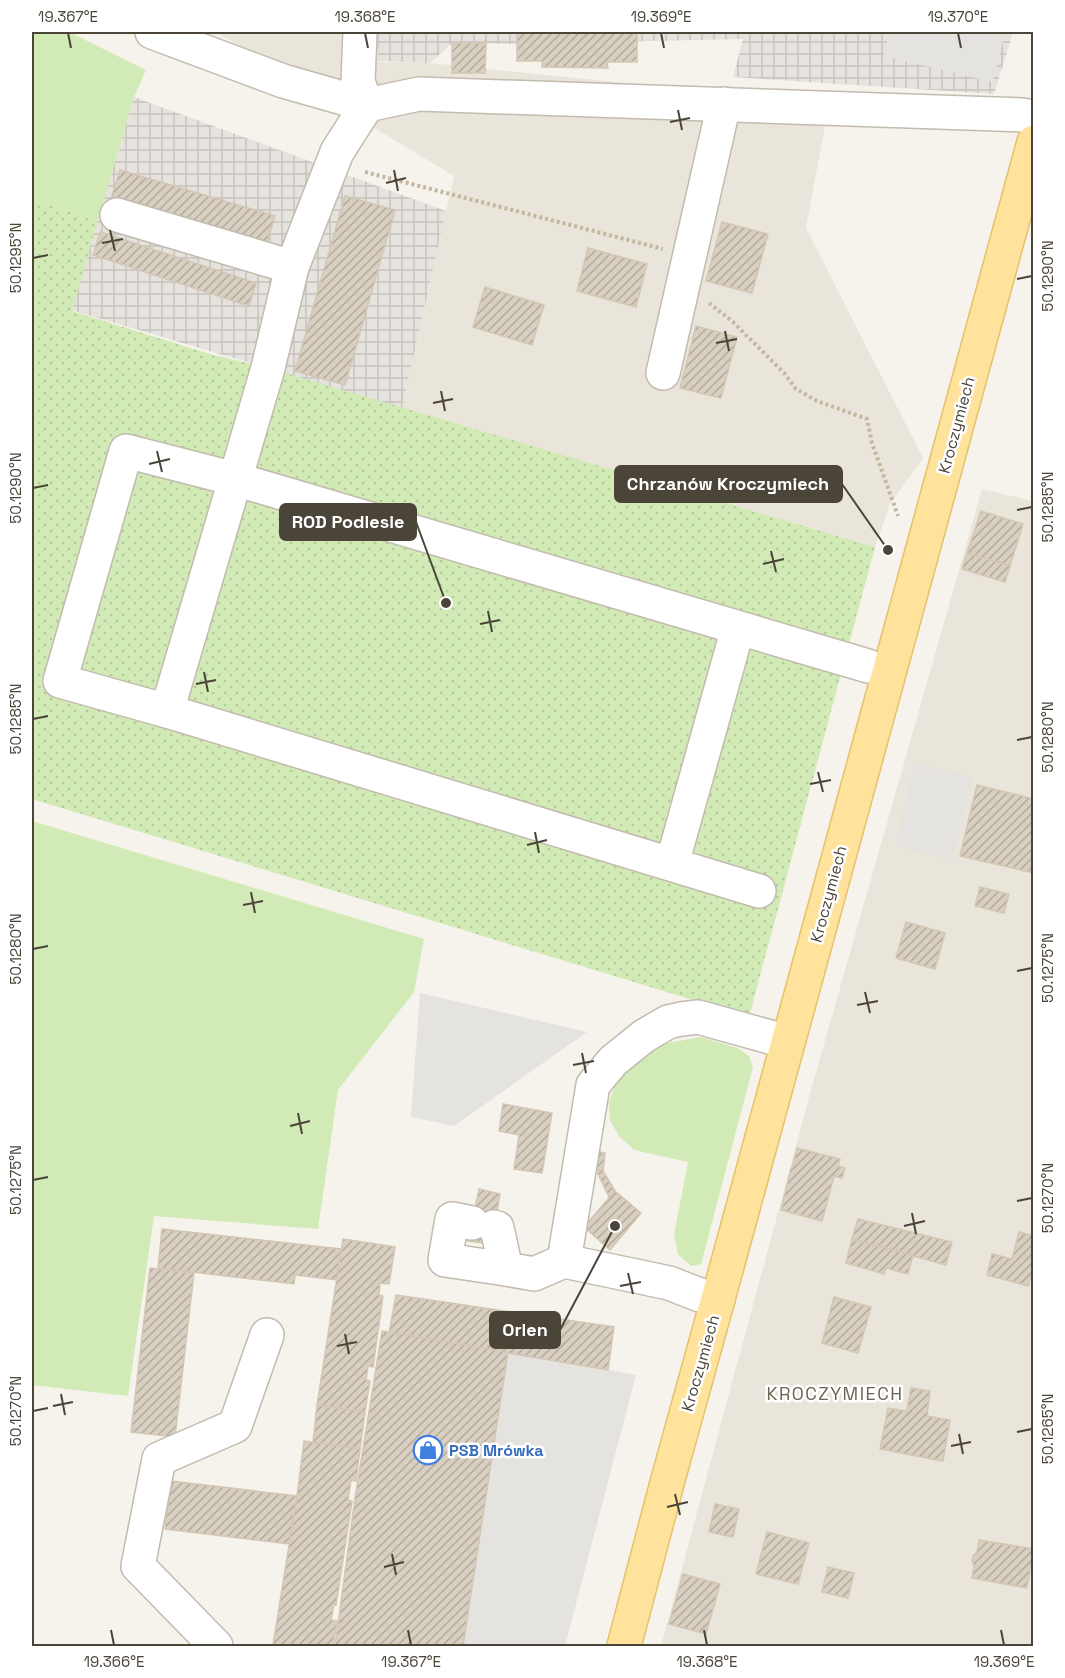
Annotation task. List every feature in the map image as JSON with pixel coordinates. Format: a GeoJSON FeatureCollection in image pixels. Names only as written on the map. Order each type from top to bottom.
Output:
{"type":"FeatureCollection","features":[{"type":"Feature","properties":{"kind":"main road","name":"Kroczymiech"},"geometry":{"type":"LineString","coordinates":[[624,1647],[1034,142]]}},
{"type":"Feature","properties":{"kind":"street"},"geometry":{"type":"LineString","coordinates":[[152,32],[283,81],[367,105],[418,94],[1034,117]]}},
{"type":"Feature","properties":{"kind":"street"},"geometry":{"type":"LineString","coordinates":[[360,32],[358,81],[367,105]]}},
{"type":"Feature","properties":{"kind":"street"},"geometry":{"type":"LineString","coordinates":[[663,373],[724,104]]}},
{"type":"Feature","properties":{"kind":"street"},"geometry":{"type":"LineString","coordinates":[[167,711],[268,368],[292,267],[337,152],[367,105]]}},
{"type":"Feature","properties":{"kind":"street"},"geometry":{"type":"LineString","coordinates":[[117,215],[292,267]]}},
{"type":"Feature","properties":{"kind":"street"},"geometry":{"type":"LineString","coordinates":[[759,891],[167,711],[60,681],[126,450],[235,479],[868,666]]}},
{"type":"Feature","properties":{"kind":"street"},"geometry":{"type":"LineString","coordinates":[[672,864],[738,628]]}},
{"type":"Feature","properties":{"kind":"street"},"geometry":{"type":"LineString","coordinates":[[564,1262],[593,1085],[613,1061],[644,1036],[668,1023],[698,1017],[788,1042]]}},
{"type":"Feature","properties":{"kind":"street"},"geometry":{"type":"LineString","coordinates":[[506,1269],[497,1228],[452,1219],[445,1260],[534,1274],[564,1262],[669,1283],[718,1299]]}},
{"type":"Feature","properties":{"kind":"street"},"geometry":{"type":"LineString","coordinates":[[216,1647],[138,1566],[159,1459],[235,1425],[267,1335]]}},
{"type":"Feature","properties":{"kind":"path"},"geometry":{"type":"LineString","coordinates":[[365,172],[687,269],[733,322],[785,374],[796,389],[817,401],[867,419],[872,443],[898,516]]}},
{"type":"Feature","properties":{"kind":"shaded area"},"geometry":{"type":"Polygon","coordinates":[[[216,32],[377,32],[379,62],[430,63],[829,104],[806,228],[923,458],[890,504],[875,547],[402,408],[454,176],[216,32]]]}},
{"type":"Feature","properties":{"kind":"shaded area"},"geometry":{"type":"Polygon","coordinates":[[[377,32],[1013,32],[994,94],[733,77],[743,39],[519,44],[452,43],[430,63],[379,61],[377,32]]]}},
{"type":"Feature","properties":{"kind":"shaded area"},"geometry":{"type":"Polygon","coordinates":[[[890,32],[1005,32],[993,82],[883,56],[890,32]]]}},
{"type":"Feature","properties":{"kind":"shaded area"},"geometry":{"type":"Polygon","coordinates":[[[134,97],[446,211],[402,408],[71,310],[134,97]]]}},
{"type":"Feature","properties":{"kind":"shaded area"},"geometry":{"type":"Polygon","coordinates":[[[982,489],[1033,501],[1033,1646],[661,1646],[811,1090],[982,489]]]}},
{"type":"Feature","properties":{"kind":"shaded area"},"geometry":{"type":"Polygon","coordinates":[[[915,763],[973,777],[952,860],[895,846],[915,763]]]}},
{"type":"Feature","properties":{"kind":"shaded area"},"geometry":{"type":"Polygon","coordinates":[[[420,993],[587,1032],[454,1126],[411,1117],[420,993]]]}},
{"type":"Feature","properties":{"kind":"shaded area"},"geometry":{"type":"Polygon","coordinates":[[[508,1352],[636,1375],[565,1646],[463,1646],[508,1352]]]}},
{"type":"Feature","properties":{"kind":"green space"},"geometry":{"type":"Polygon","coordinates":[[[32,32],[69,32],[146,70],[134,97],[98,220],[32,199],[32,32]]]}},
{"type":"Feature","properties":{"kind":"green space"},"geometry":{"type":"Polygon","coordinates":[[[32,199],[98,220],[72,311],[210,354],[268,368],[875,547],[749,1017],[32,799],[32,199]]]}},
{"type":"Feature","properties":{"kind":"green space"},"geometry":{"type":"Polygon","coordinates":[[[32,821],[424,939],[414,992],[338,1090],[318,1229],[154,1216],[128,1396],[32,1385],[32,821]]]}},
{"type":"Feature","properties":{"kind":"green space"},"geometry":{"type":"Polygon","coordinates":[[[701,1037],[737,1048],[749,1056],[753,1067],[701,1264],[691,1266],[678,1254],[674,1235],[688,1162],[634,1150],[619,1136],[610,1120],[609,1102],[615,1085],[628,1068],[656,1045],[701,1037]]]}},
{"type":"Feature","properties":{"kind":"building"},"geometry":{"type":"Polygon","coordinates":[[[517,32],[637,32],[637,62],[607,62],[608,68],[542,67],[542,61],[517,61],[517,32]]]}},
{"type":"Feature","properties":{"kind":"building"},"geometry":{"type":"Polygon","coordinates":[[[452,43],[486,43],[485,73],[452,73],[452,43]]]}},
{"type":"Feature","properties":{"kind":"building"},"geometry":{"type":"Polygon","coordinates":[[[120,170],[275,216],[267,242],[112,196],[120,170]]]}},
{"type":"Feature","properties":{"kind":"building"},"geometry":{"type":"Polygon","coordinates":[[[345,196],[395,210],[345,385],[295,371],[345,196]]]}},
{"type":"Feature","properties":{"kind":"building"},"geometry":{"type":"Polygon","coordinates":[[[722,222],[768,234],[752,293],[706,281],[722,222]]]}},
{"type":"Feature","properties":{"kind":"building"},"geometry":{"type":"Polygon","coordinates":[[[100,232],[256,283],[249,306],[93,255],[100,232]]]}},
{"type":"Feature","properties":{"kind":"building"},"geometry":{"type":"Polygon","coordinates":[[[588,248],[647,264],[636,307],[577,291],[588,248]]]}},
{"type":"Feature","properties":{"kind":"building"},"geometry":{"type":"Polygon","coordinates":[[[485,287],[544,305],[532,345],[473,327],[485,287]]]}},
{"type":"Feature","properties":{"kind":"building"},"geometry":{"type":"Polygon","coordinates":[[[696,326],[737,337],[721,398],[680,388],[696,326]]]}},
{"type":"Feature","properties":{"kind":"building"},"geometry":{"type":"Polygon","coordinates":[[[981,511],[1023,524],[1010,566],[967,553],[981,511]]]}},
{"type":"Feature","properties":{"kind":"building"},"geometry":{"type":"Polygon","coordinates":[[[967,553],[1010,566],[1005,582],[962,569],[967,553]]]}},
{"type":"Feature","properties":{"kind":"building"},"geometry":{"type":"Polygon","coordinates":[[[977,785],[1034,799],[1034,873],[960,856],[977,785]]]}},
{"type":"Feature","properties":{"kind":"building"},"geometry":{"type":"Polygon","coordinates":[[[980,887],[1009,894],[1004,913],[975,906],[980,887]]]}},
{"type":"Feature","properties":{"kind":"building"},"geometry":{"type":"Polygon","coordinates":[[[906,922],[945,933],[935,969],[896,958],[906,922]]]}},
{"type":"Feature","properties":{"kind":"building"},"geometry":{"type":"Polygon","coordinates":[[[503,1104],[552,1113],[542,1173],[514,1169],[519,1135],[499,1131],[503,1104]]]}},
{"type":"Feature","properties":{"kind":"building"},"geometry":{"type":"Polygon","coordinates":[[[797,1148],[840,1159],[838,1166],[845,1168],[842,1178],[834,1176],[822,1221],[781,1210],[797,1148]]]}},
{"type":"Feature","properties":{"kind":"building"},"geometry":{"type":"Polygon","coordinates":[[[592,1151],[605,1153],[603,1171],[589,1169],[592,1151]]]}},
{"type":"Feature","properties":{"kind":"building"},"geometry":{"type":"Polygon","coordinates":[[[596,1170],[603,1171],[615,1191],[609,1197],[596,1170]]]}},
{"type":"Feature","properties":{"kind":"building"},"geometry":{"type":"Polygon","coordinates":[[[479,1189],[500,1194],[491,1244],[468,1241],[479,1189]]]}},
{"type":"Feature","properties":{"kind":"building"},"geometry":{"type":"Polygon","coordinates":[[[615,1191],[641,1213],[610,1250],[584,1227],[615,1191]]]}},
{"type":"Feature","properties":{"kind":"building"},"geometry":{"type":"Polygon","coordinates":[[[858,1219],[952,1242],[946,1265],[852,1239],[858,1219]]]}},
{"type":"Feature","properties":{"kind":"building"},"geometry":{"type":"Polygon","coordinates":[[[162,1229],[341,1249],[337,1280],[295,1275],[294,1284],[158,1268],[162,1229]]]}},
{"type":"Feature","properties":{"kind":"building"},"geometry":{"type":"Polygon","coordinates":[[[1019,1232],[1034,1236],[1034,1266],[1028,1286],[987,1275],[992,1254],[1012,1259],[1019,1232]]]}},
{"type":"Feature","properties":{"kind":"building"},"geometry":{"type":"Polygon","coordinates":[[[343,1239],[395,1247],[389,1284],[380,1283],[379,1295],[383,1296],[373,1367],[368,1366],[366,1380],[370,1381],[365,1412],[317,1405],[343,1239]]]}},
{"type":"Feature","properties":{"kind":"building"},"geometry":{"type":"Polygon","coordinates":[[[852,1239],[913,1255],[908,1274],[886,1268],[884,1274],[846,1263],[852,1239]]]}},
{"type":"Feature","properties":{"kind":"building"},"geometry":{"type":"Polygon","coordinates":[[[150,1268],[194,1273],[175,1437],[131,1432],[150,1268]]]}},
{"type":"Feature","properties":{"kind":"building"},"geometry":{"type":"Polygon","coordinates":[[[396,1295],[614,1327],[608,1370],[389,1333],[396,1295]]]}},
{"type":"Feature","properties":{"kind":"building"},"geometry":{"type":"Polygon","coordinates":[[[834,1297],[871,1307],[858,1353],[822,1343],[834,1297]]]}},
{"type":"Feature","properties":{"kind":"building","name":"PSB Mrówka"},"geometry":{"type":"Polygon","coordinates":[[[382,1331],[508,1352],[463,1646],[335,1646],[355,1498],[382,1331]]]}},
{"type":"Feature","properties":{"kind":"building"},"geometry":{"type":"Polygon","coordinates":[[[911,1388],[930,1391],[927,1416],[950,1420],[943,1461],[880,1449],[888,1408],[907,1411],[911,1388]]]}},
{"type":"Feature","properties":{"kind":"building"},"geometry":{"type":"Polygon","coordinates":[[[317,1405],[365,1412],[360,1449],[313,1442],[317,1405]]]}},
{"type":"Feature","properties":{"kind":"building"},"geometry":{"type":"Polygon","coordinates":[[[304,1441],[360,1449],[356,1481],[351,1480],[348,1500],[352,1501],[336,1605],[334,1604],[331,1620],[337,1621],[333,1646],[273,1645],[304,1441]]]}},
{"type":"Feature","properties":{"kind":"building"},"geometry":{"type":"Polygon","coordinates":[[[171,1481],[297,1496],[289,1544],[165,1529],[171,1481]]]}},
{"type":"Feature","properties":{"kind":"building"},"geometry":{"type":"Polygon","coordinates":[[[715,1504],[739,1509],[733,1537],[709,1532],[715,1504]]]}},
{"type":"Feature","properties":{"kind":"building"},"geometry":{"type":"Polygon","coordinates":[[[767,1532],[809,1543],[798,1584],[756,1574],[767,1532]]]}},
{"type":"Feature","properties":{"kind":"building"},"geometry":{"type":"Polygon","coordinates":[[[979,1540],[1034,1549],[1027,1588],[972,1578],[974,1566],[972,1561],[977,1552],[979,1540]]]}},
{"type":"Feature","properties":{"kind":"building"},"geometry":{"type":"Polygon","coordinates":[[[828,1567],[854,1573],[848,1598],[822,1592],[828,1567]]]}},
{"type":"Feature","properties":{"kind":"building"},"geometry":{"type":"Polygon","coordinates":[[[683,1574],[720,1584],[706,1634],[669,1624],[683,1574]]]}},
{"type":"Feature","properties":{"kind":"place","name":"Chrzanów Kroczymiech"},"geometry":{"type":"Point","coordinates":[888,550]}},
{"type":"Feature","properties":{"kind":"place","name":"ROD Podlesie"},"geometry":{"type":"Point","coordinates":[446,603]}},
{"type":"Feature","properties":{"kind":"place","name":"Orlen"},"geometry":{"type":"Point","coordinates":[615,1226]}},
{"type":"Feature","properties":{"kind":"place","name":"PSB Mrówka"},"geometry":{"type":"Point","coordinates":[428,1450]}},
{"type":"Feature","properties":{"kind":"district","name":"KROCZYMIECH"},"geometry":{"type":"Point","coordinates":[835,1394]}}]}
